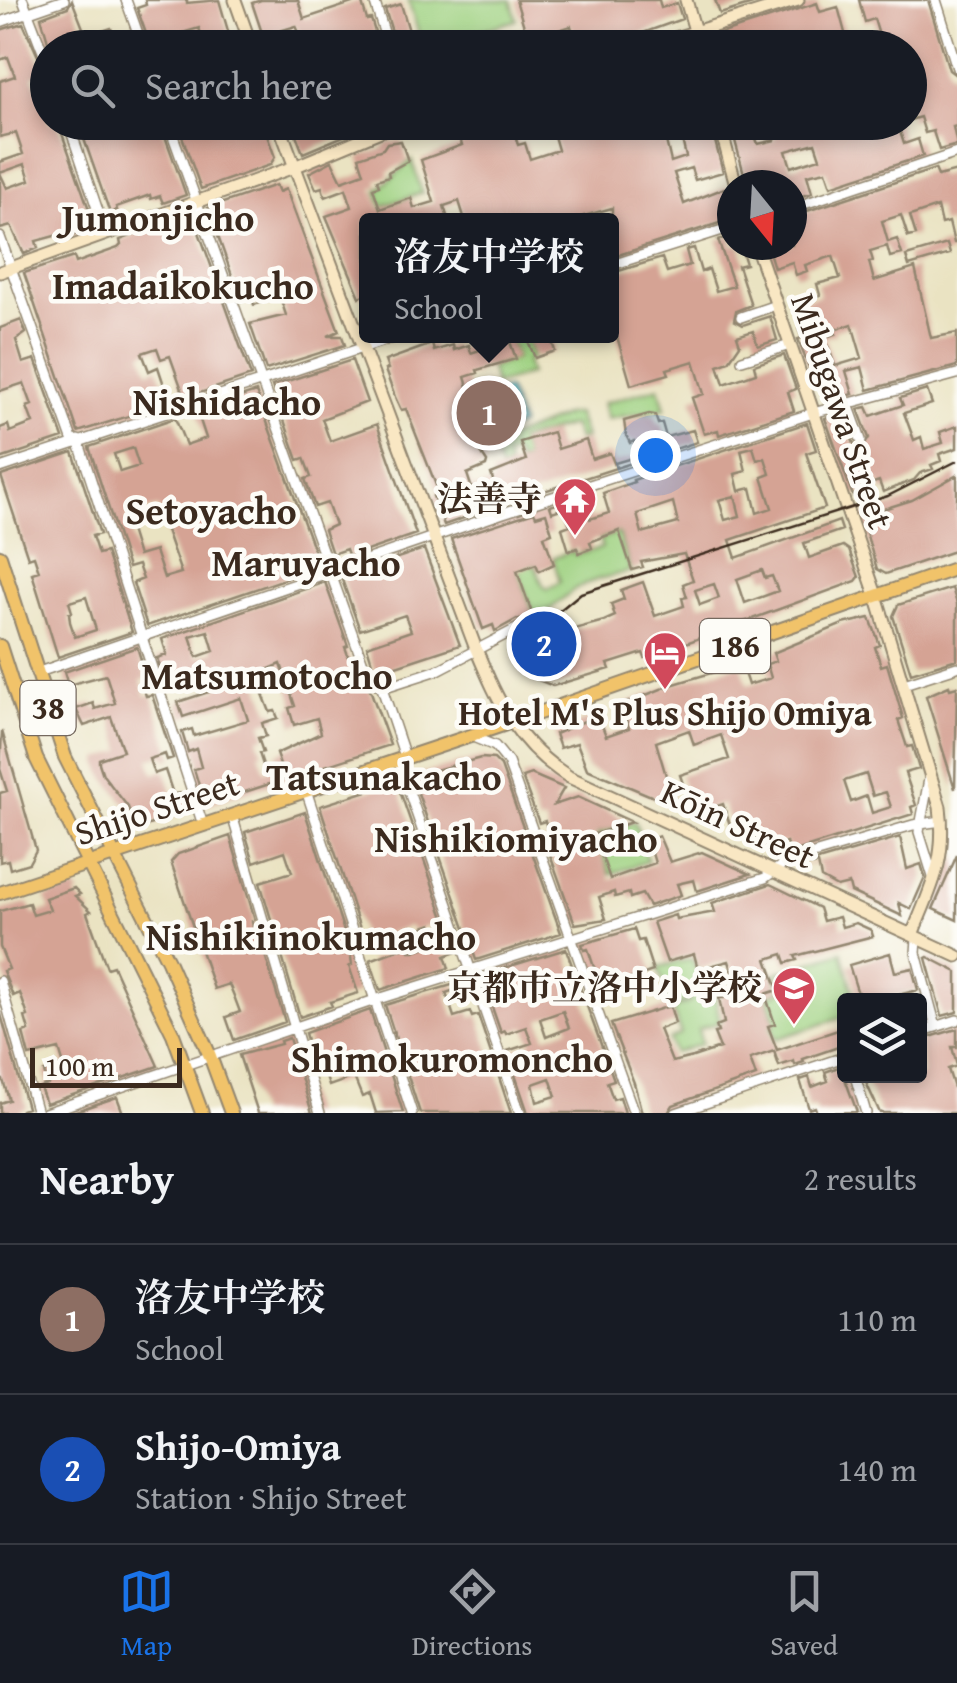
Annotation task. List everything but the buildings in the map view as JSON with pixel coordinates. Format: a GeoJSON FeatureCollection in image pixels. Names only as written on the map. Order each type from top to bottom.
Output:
{"type":"FeatureCollection","features":[{"type":"Feature","properties":{"kind":"main road","name":"38"},"geometry":{"type":"LineString","coordinates":[[0,556],[65,757],[168,961],[231,1113]]}},
{"type":"Feature","properties":{"kind":"main road","name":"Shijo Street"},"geometry":{"type":"LineString","coordinates":[[0,893],[778,632],[957,568]]}},
{"type":"Feature","properties":{"kind":"main road","name":"38"},"geometry":{"type":"LineString","coordinates":[[0,646],[6,685],[36,758],[186,1064],[202,1113]]}},
{"type":"Feature","properties":{"kind":"street"},"geometry":{"type":"LineString","coordinates":[[23,0],[36,30]]}},
{"type":"Feature","properties":{"kind":"street"},"geometry":{"type":"LineString","coordinates":[[0,22],[64,0]]}},
{"type":"Feature","properties":{"kind":"street"},"geometry":{"type":"LineString","coordinates":[[126,0],[136,30]]}},
{"type":"Feature","properties":{"kind":"street"},"geometry":{"type":"LineString","coordinates":[[235,0],[246,30]]}},
{"type":"Feature","properties":{"kind":"street"},"geometry":{"type":"LineString","coordinates":[[374,0],[383,30]]}},
{"type":"Feature","properties":{"kind":"street"},"geometry":{"type":"LineString","coordinates":[[686,0],[695,30]]}},
{"type":"Feature","properties":{"kind":"street"},"geometry":{"type":"LineString","coordinates":[[702,30],[798,0]]}},
{"type":"Feature","properties":{"kind":"street"},"geometry":{"type":"LineString","coordinates":[[936,0],[957,68]]}},
{"type":"Feature","properties":{"kind":"street"},"geometry":{"type":"LineString","coordinates":[[74,140],[108,233]]}},
{"type":"Feature","properties":{"kind":"street"},"geometry":{"type":"LineString","coordinates":[[174,140],[368,677],[382,688],[401,758],[520,1113]]}},
{"type":"Feature","properties":{"kind":"street","name":"Kōin Street"},"geometry":{"type":"LineString","coordinates":[[284,140],[359,338]]}},
{"type":"Feature","properties":{"kind":"street"},"geometry":{"type":"LineString","coordinates":[[6,270],[194,200],[294,168],[360,140]]}},
{"type":"Feature","properties":{"kind":"street"},"geometry":{"type":"LineString","coordinates":[[724,140],[732,170]]}},
{"type":"Feature","properties":{"kind":"street"},"geometry":{"type":"LineString","coordinates":[[807,203],[957,153]]}},
{"type":"Feature","properties":{"kind":"street"},"geometry":{"type":"LineString","coordinates":[[619,263],[717,232]]}},
{"type":"Feature","properties":{"kind":"street"},"geometry":{"type":"LineString","coordinates":[[0,236],[6,270],[75,441],[203,824]]}},
{"type":"Feature","properties":{"kind":"street","name":"Mibugawa Street"},"geometry":{"type":"LineString","coordinates":[[761,260],[876,595]]}},
{"type":"Feature","properties":{"kind":"street"},"geometry":{"type":"LineString","coordinates":[[740,317],[776,305]]}},
{"type":"Feature","properties":{"kind":"street","name":"Kōin Street"},"geometry":{"type":"LineString","coordinates":[[361,343],[494,692],[536,752],[570,777],[957,956]]}},
{"type":"Feature","properties":{"kind":"street"},"geometry":{"type":"LineString","coordinates":[[0,468],[373,343]]}},
{"type":"Feature","properties":{"kind":"street"},"geometry":{"type":"LineString","coordinates":[[742,360],[790,345]]}},
{"type":"Feature","properties":{"kind":"street"},"geometry":{"type":"LineString","coordinates":[[36,673],[434,536],[813,413],[957,374]]}},
{"type":"Feature","properties":{"kind":"street"},"geometry":{"type":"LineString","coordinates":[[848,404],[861,440]]}},
{"type":"Feature","properties":{"kind":"street"},"geometry":{"type":"LineString","coordinates":[[876,595],[942,821],[942,856],[914,936],[936,1027]]}},
{"type":"Feature","properties":{"kind":"street"},"geometry":{"type":"LineString","coordinates":[[382,688],[438,670],[520,627]]}},
{"type":"Feature","properties":{"kind":"street"},"geometry":{"type":"LineString","coordinates":[[904,684],[957,667]]}},
{"type":"Feature","properties":{"kind":"street"},"geometry":{"type":"LineString","coordinates":[[470,736],[495,746],[508,762],[634,1113]]}},
{"type":"Feature","properties":{"kind":"street"},"geometry":{"type":"LineString","coordinates":[[930,774],[919,824],[935,882]]}},
{"type":"Feature","properties":{"kind":"street"},"geometry":{"type":"LineString","coordinates":[[306,790],[412,1113]]}},
{"type":"Feature","properties":{"kind":"street"},"geometry":{"type":"LineString","coordinates":[[232,815],[320,1113]]}},
{"type":"Feature","properties":{"kind":"street"},"geometry":{"type":"LineString","coordinates":[[45,1113],[293,1026],[765,878],[786,862],[942,821]]}},
{"type":"Feature","properties":{"kind":"street"},"geometry":{"type":"LineString","coordinates":[[0,982],[37,1113]]}},
{"type":"Feature","properties":{"kind":"street"},"geometry":{"type":"LineString","coordinates":[[927,1030],[957,1020]]}},
{"type":"Feature","properties":{"kind":"street"},"geometry":{"type":"LineString","coordinates":[[676,1113],[837,1059]]}},
{"type":"Feature","properties":{"kind":"street"},"geometry":{"type":"LineString","coordinates":[[856,1083],[866,1113]]}},
{"type":"Feature","properties":{"kind":"green space"},"geometry":{"type":"Polygon","coordinates":[[[408,0],[511,0],[517,20],[482,30],[418,30],[408,0]]]}},
{"type":"Feature","properties":{"kind":"green space"},"geometry":{"type":"Polygon","coordinates":[[[412,160],[422,193],[382,206],[377,191],[412,160]]]}},
{"type":"Feature","properties":{"kind":"green space"},"geometry":{"type":"Polygon","coordinates":[[[511,343],[527,343],[532,358],[526,361],[530,374],[495,385],[490,368],[516,359],[511,343]]]}},
{"type":"Feature","properties":{"kind":"green space"},"geometry":{"type":"Polygon","coordinates":[[[659,387],[665,409],[607,419],[603,403],[659,387]]]}},
{"type":"Feature","properties":{"kind":"green space"},"geometry":{"type":"Polygon","coordinates":[[[577,414],[585,438],[578,440],[572,425],[519,440],[526,458],[518,462],[515,453],[506,456],[508,467],[500,470],[492,445],[577,414]]]}},
{"type":"Feature","properties":{"kind":"green space"},"geometry":{"type":"Polygon","coordinates":[[[618,533],[631,571],[582,586],[535,618],[517,568],[535,565],[548,589],[560,582],[553,558],[602,548],[600,539],[618,533]]]}},
{"type":"Feature","properties":{"kind":"green space"},"geometry":{"type":"Polygon","coordinates":[[[635,822],[648,861],[610,874],[597,834],[635,822]]]}},
{"type":"Feature","properties":{"kind":"green space"},"geometry":{"type":"Polygon","coordinates":[[[842,952],[854,993],[837,993],[837,1019],[776,1039],[768,996],[781,991],[775,973],[842,952]]]}},
{"type":"Feature","properties":{"kind":"green space"},"geometry":{"type":"Polygon","coordinates":[[[692,959],[704,986],[712,983],[720,1022],[698,1029],[702,1044],[674,1053],[669,1040],[681,1034],[672,1009],[691,1002],[689,999],[671,1007],[658,967],[692,959]]]}},
{"type":"Feature","properties":{"kind":"water"},"geometry":{"type":"Polygon","coordinates":[[[507,389],[521,425],[505,432],[490,395],[507,389]]]}},
{"type":"Feature","properties":{"kind":"tram line"},"geometry":{"type":"LineString","coordinates":[[530,668],[553,616],[581,593],[888,496],[957,461]]}},
{"type":"Feature","properties":{"kind":"place","name":"洛友中学校"},"geometry":{"type":"Point","coordinates":[489,413]}},
{"type":"Feature","properties":{"kind":"place","name":"法善寺"},"geometry":{"type":"Point","coordinates":[575,537]}},
{"type":"Feature","properties":{"kind":"place","name":"Shijo-Omiya"},"geometry":{"type":"Point","coordinates":[544,644]}},
{"type":"Feature","properties":{"kind":"place","name":"Hotel M's Plus Shijo Omiya"},"geometry":{"type":"Point","coordinates":[665,691]}},
{"type":"Feature","properties":{"kind":"place","name":"京都市立洛中小学校"},"geometry":{"type":"Point","coordinates":[794,1026]}},
{"type":"Feature","properties":{"kind":"district","name":"Jumonjicho"},"geometry":{"type":"Point","coordinates":[158,218]}},
{"type":"Feature","properties":{"kind":"district","name":"Imadaikokucho"},"geometry":{"type":"Point","coordinates":[183,286]}},
{"type":"Feature","properties":{"kind":"district","name":"Nishidacho"},"geometry":{"type":"Point","coordinates":[227,402]}},
{"type":"Feature","properties":{"kind":"district","name":"Setoyacho"},"geometry":{"type":"Point","coordinates":[211,511]}},
{"type":"Feature","properties":{"kind":"district","name":"Maruyacho"},"geometry":{"type":"Point","coordinates":[306,563]}},
{"type":"Feature","properties":{"kind":"district","name":"Matsumotocho"},"geometry":{"type":"Point","coordinates":[267,676]}},
{"type":"Feature","properties":{"kind":"district","name":"Tatsunakacho"},"geometry":{"type":"Point","coordinates":[384,777]}},
{"type":"Feature","properties":{"kind":"district","name":"Nishikiomiyacho"},"geometry":{"type":"Point","coordinates":[516,839]}},
{"type":"Feature","properties":{"kind":"district","name":"Nishikiinokumacho"},"geometry":{"type":"Point","coordinates":[311,937]}},
{"type":"Feature","properties":{"kind":"district","name":"Shimokuromoncho"},"geometry":{"type":"Point","coordinates":[452,1059]}}]}
